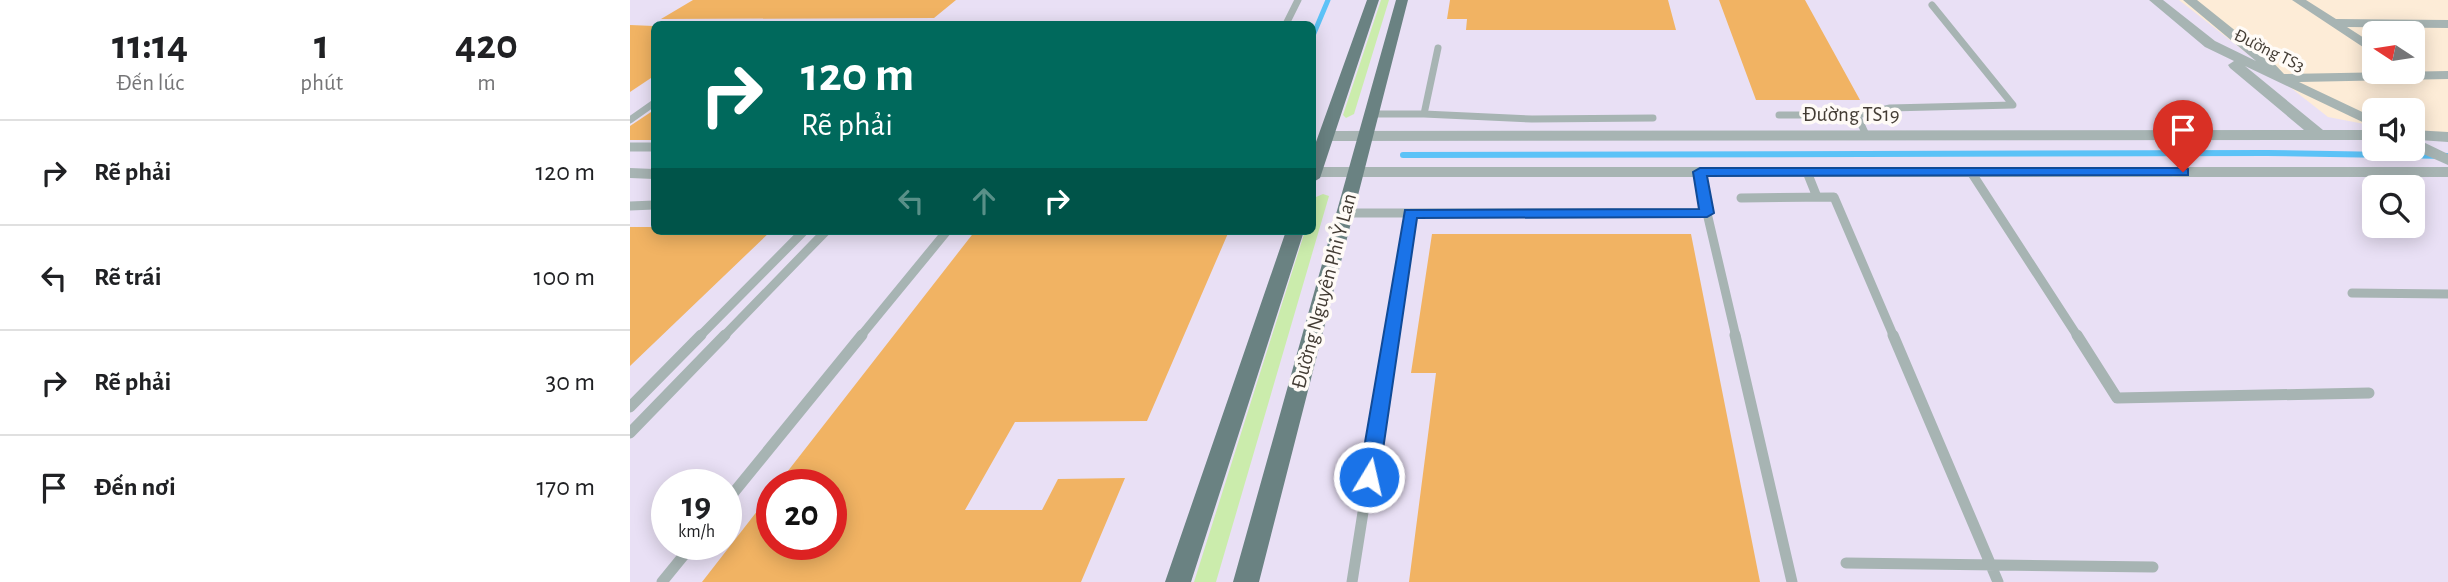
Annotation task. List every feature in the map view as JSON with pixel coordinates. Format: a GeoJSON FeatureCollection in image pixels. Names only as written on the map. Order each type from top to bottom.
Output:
{"type":"FeatureCollection","features":[{"type":"Feature","properties":{"kind":"main road","name":"Đường Nguyên Phi Ỷ Lan"},"geometry":{"type":"LineString","coordinates":[[1316,166],[1373,0]]}},
{"type":"Feature","properties":{"kind":"main road","name":"Đường Nguyên Phi Ỷ Lan"},"geometry":{"type":"LineString","coordinates":[[1246,582],[1402,0]]}},
{"type":"Feature","properties":{"kind":"main road","name":"Đường Nguyên Phi Ỷ Lan"},"geometry":{"type":"LineString","coordinates":[[1178,582],[1294,235]]}},
{"type":"Feature","properties":{"kind":"street","name":"Đường TS3"},"geometry":{"type":"LineString","coordinates":[[2155,0],[2210,44],[2362,118]]}},
{"type":"Feature","properties":{"kind":"street"},"geometry":{"type":"LineString","coordinates":[[2189,0],[2262,58],[2280,78],[2362,75]]}},
{"type":"Feature","properties":{"kind":"street"},"geometry":{"type":"LineString","coordinates":[[2298,0],[2362,42]]}},
{"type":"Feature","properties":{"kind":"street"},"geometry":{"type":"LineString","coordinates":[[2333,23],[2448,24]]}},
{"type":"Feature","properties":{"kind":"street"},"geometry":{"type":"LineString","coordinates":[[2210,44],[2319,135]]}},
{"type":"Feature","properties":{"kind":"street"},"geometry":{"type":"LineString","coordinates":[[2426,74],[2448,75]]}},
{"type":"Feature","properties":{"kind":"street","name":"Đường TS19"},"geometry":{"type":"LineString","coordinates":[[1327,136],[2362,135]]}},
{"type":"Feature","properties":{"kind":"street"},"geometry":{"type":"LineString","coordinates":[[2425,140],[2448,137]]}},
{"type":"Feature","properties":{"kind":"street"},"geometry":{"type":"LineString","coordinates":[[2425,147],[2448,160]]}},
{"type":"Feature","properties":{"kind":"street"},"geometry":{"type":"LineString","coordinates":[[1316,174],[2448,172]]}},
{"type":"Feature","properties":{"kind":"street"},"geometry":{"type":"LineString","coordinates":[[630,173],[651,174]]}},
{"type":"Feature","properties":{"kind":"lane"},"geometry":{"type":"LineString","coordinates":[[1288,21],[1298,0]]}},
{"type":"Feature","properties":{"kind":"lane"},"geometry":{"type":"LineString","coordinates":[[1779,115],[1857,116],[1890,108],[2013,105],[1932,5]]}},
{"type":"Feature","properties":{"kind":"lane"},"geometry":{"type":"LineString","coordinates":[[1424,114],[1438,48]]}},
{"type":"Feature","properties":{"kind":"lane"},"geometry":{"type":"LineString","coordinates":[[630,120],[651,105]]}},
{"type":"Feature","properties":{"kind":"lane"},"geometry":{"type":"LineString","coordinates":[[1371,114],[1532,119],[1653,118]]}},
{"type":"Feature","properties":{"kind":"lane"},"geometry":{"type":"LineString","coordinates":[[1857,116],[1866,135]]}},
{"type":"Feature","properties":{"kind":"lane"},"geometry":{"type":"LineString","coordinates":[[1634,118],[1638,135]]}},
{"type":"Feature","properties":{"kind":"lane"},"geometry":{"type":"LineString","coordinates":[[630,147],[651,147]]}},
{"type":"Feature","properties":{"kind":"lane"},"geometry":{"type":"LineString","coordinates":[[1700,172],[1707,213],[1792,582]]}},
{"type":"Feature","properties":{"kind":"lane"},"geometry":{"type":"LineString","coordinates":[[1807,172],[1817,197]]}},
{"type":"Feature","properties":{"kind":"lane"},"geometry":{"type":"LineString","coordinates":[[1971,172],[2117,398],[2369,393]]}},
{"type":"Feature","properties":{"kind":"lane"},"geometry":{"type":"LineString","coordinates":[[1741,198],[1834,197],[1998,582]]}},
{"type":"Feature","properties":{"kind":"lane"},"geometry":{"type":"LineString","coordinates":[[630,206],[651,205]]}},
{"type":"Feature","properties":{"kind":"lane"},"geometry":{"type":"LineString","coordinates":[[1352,582],[1410,213]]}},
{"type":"Feature","properties":{"kind":"lane"},"geometry":{"type":"LineString","coordinates":[[1345,214],[1707,213]]}},
{"type":"Feature","properties":{"kind":"lane"},"geometry":{"type":"LineString","coordinates":[[630,407],[800,235]]}},
{"type":"Feature","properties":{"kind":"lane"},"geometry":{"type":"LineString","coordinates":[[630,433],[822,235]]}},
{"type":"Feature","properties":{"kind":"lane"},"geometry":{"type":"LineString","coordinates":[[742,482],[944,235]]}},
{"type":"Feature","properties":{"kind":"lane"},"geometry":{"type":"LineString","coordinates":[[2353,293],[2448,293]]}},
{"type":"Feature","properties":{"kind":"lane"},"geometry":{"type":"LineString","coordinates":[[663,582],[680,560]]}},
{"type":"Feature","properties":{"kind":"lane"},"geometry":{"type":"LineString","coordinates":[[1846,563],[2153,567]]}},
{"type":"Feature","properties":{"kind":"shaded area"},"geometry":{"type":"Polygon","coordinates":[[[630,0],[2179,0],[2328,117],[2362,124],[2362,161],[2425,161],[2425,136],[2448,141],[2448,582],[630,582],[630,0]]]}},
{"type":"Feature","properties":{"kind":"green space"},"geometry":{"type":"Polygon","coordinates":[[[1381,0],[1389,0],[1354,114],[1346,118],[1343,115],[1381,0]]]}},
{"type":"Feature","properties":{"kind":"green space"},"geometry":{"type":"Polygon","coordinates":[[[1323,194],[1329,196],[1216,582],[1194,582],[1304,235],[1316,235],[1316,197],[1323,194]]]}},
{"type":"Feature","properties":{"kind":"building"},"geometry":{"type":"Polygon","coordinates":[[[693,0],[956,0],[934,18],[661,19],[693,0]]]}},
{"type":"Feature","properties":{"kind":"building"},"geometry":{"type":"Polygon","coordinates":[[[1450,0],[1668,0],[1676,30],[1466,30],[1467,19],[1447,19],[1450,0]]]}},
{"type":"Feature","properties":{"kind":"building"},"geometry":{"type":"Polygon","coordinates":[[[1719,0],[1805,0],[1860,100],[1756,100],[1719,0]]]}},
{"type":"Feature","properties":{"kind":"building"},"geometry":{"type":"Polygon","coordinates":[[[630,25],[651,26],[651,78],[630,92],[630,25]]]}},
{"type":"Feature","properties":{"kind":"building"},"geometry":{"type":"Polygon","coordinates":[[[651,112],[651,140],[630,140],[630,126],[651,112]]]}},
{"type":"Feature","properties":{"kind":"building"},"geometry":{"type":"Polygon","coordinates":[[[630,227],[651,227],[651,235],[767,235],[630,366],[630,227]]]}},
{"type":"Feature","properties":{"kind":"building"},"geometry":{"type":"Polygon","coordinates":[[[1432,234],[1691,234],[1760,582],[1409,582],[1436,373],[1411,373],[1432,234]]]}},
{"type":"Feature","properties":{"kind":"building"},"geometry":{"type":"Polygon","coordinates":[[[972,235],[1227,235],[1147,421],[1015,422],[965,510],[1042,510],[1058,479],[1125,478],[1081,582],[702,582],[719,560],[742,560],[742,531],[756,513],[756,560],[847,560],[847,469],[789,469],[972,235]]]}},
{"type":"Feature","properties":{"kind":"waterway"},"geometry":{"type":"LineString","coordinates":[[1316,28],[1328,0]]}},
{"type":"Feature","properties":{"kind":"waterway"},"geometry":{"type":"LineString","coordinates":[[1403,155],[2267,153],[2448,156]]}},
{"type":"Feature","properties":{"kind":"route"},"geometry":{"type":"LineString","coordinates":[[1369,477],[1410,213],[1707,213],[1700,172],[2183,172]]}}]}
